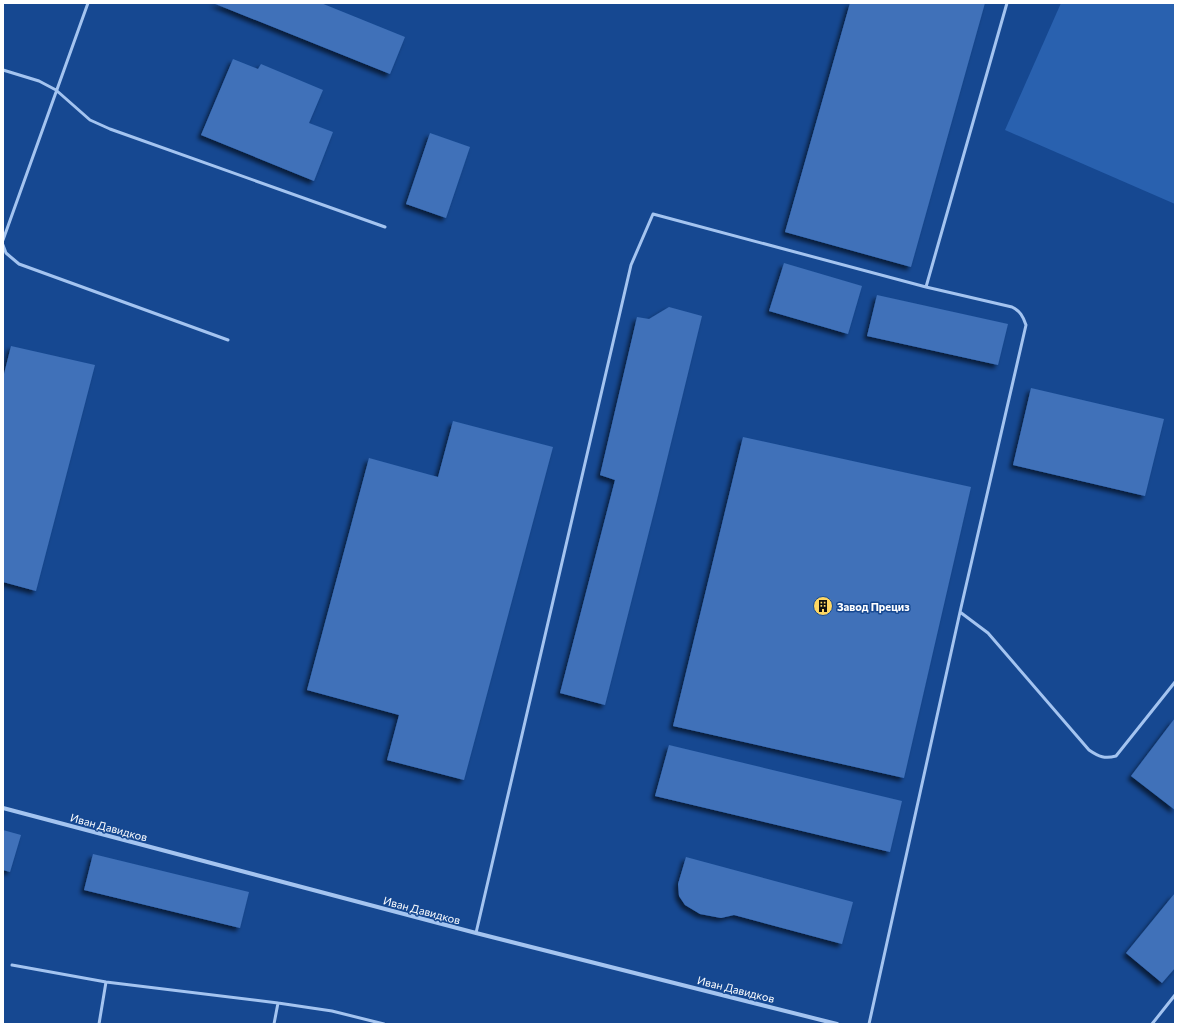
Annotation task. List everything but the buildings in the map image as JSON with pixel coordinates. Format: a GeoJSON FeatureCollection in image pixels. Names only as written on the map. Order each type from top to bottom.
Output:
{"type":"FeatureCollection","features":[{"type":"Feature","properties":{"kind":"street","name":"Иван Давидков"},"geometry":{"type":"LineString","coordinates":[[3,808],[476,933],[838,1024]]}},
{"type":"Feature","properties":{"kind":"lane"},"geometry":{"type":"LineString","coordinates":[[3,240],[88,3]]}},
{"type":"Feature","properties":{"kind":"lane"},"geometry":{"type":"LineString","coordinates":[[926,286],[1006,3]]}},
{"type":"Feature","properties":{"kind":"lane"},"geometry":{"type":"LineString","coordinates":[[3,70],[39,81],[56,90],[90,120],[385,228]]}},
{"type":"Feature","properties":{"kind":"lane"},"geometry":{"type":"LineString","coordinates":[[476,933],[631,265],[653,214],[926,286],[1012,307],[1019,311],[1026,325],[960,612],[869,1024]]}},
{"type":"Feature","properties":{"kind":"lane"},"geometry":{"type":"LineString","coordinates":[[3,245],[6,253],[19,264],[228,340]]}},
{"type":"Feature","properties":{"kind":"lane"},"geometry":{"type":"LineString","coordinates":[[960,612],[988,633],[1089,750],[1099,757],[1108,758],[1116,756],[1175,682]]}},
{"type":"Feature","properties":{"kind":"lane"},"geometry":{"type":"LineString","coordinates":[[12,965],[106,982],[332,1011],[384,1024]]}},
{"type":"Feature","properties":{"kind":"lane"},"geometry":{"type":"LineString","coordinates":[[99,1024],[106,982]]}},
{"type":"Feature","properties":{"kind":"lane"},"geometry":{"type":"LineString","coordinates":[[1152,1024],[1175,995]]}},
{"type":"Feature","properties":{"kind":"lane"},"geometry":{"type":"LineString","coordinates":[[274,1024],[278,1003]]}},
{"type":"Feature","properties":{"kind":"shaded area"},"geometry":{"type":"Polygon","coordinates":[[[1061,3],[1175,3],[1175,204],[1005,130],[1061,3]]]}},
{"type":"Feature","properties":{"kind":"place","name":"Завод Прециз"},"geometry":{"type":"Point","coordinates":[823,606]}}]}
